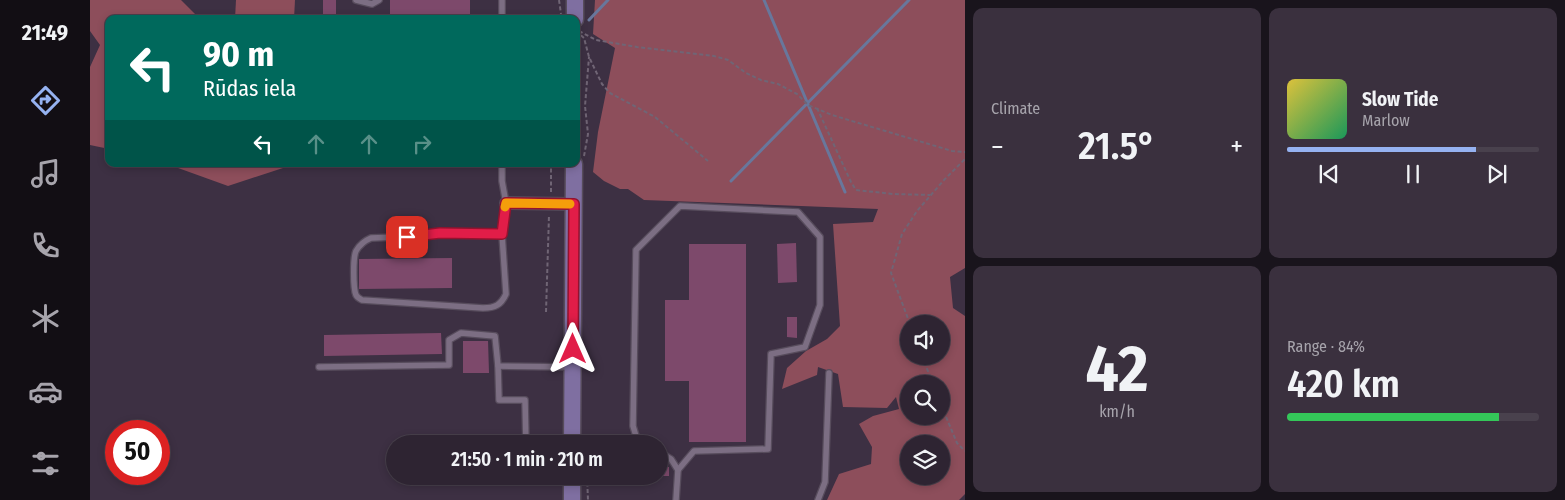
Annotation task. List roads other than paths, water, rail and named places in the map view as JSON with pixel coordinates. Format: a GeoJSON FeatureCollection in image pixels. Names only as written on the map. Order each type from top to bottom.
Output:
{"type":"FeatureCollection","features":[{"type":"Feature","properties":{"kind":"main road"},"geometry":{"type":"LineString","coordinates":[[575,0],[575,15]]}},
{"type":"Feature","properties":{"kind":"main road"},"geometry":{"type":"LineString","coordinates":[[572,435],[574,167]]}},
{"type":"Feature","properties":{"kind":"main road"},"geometry":{"type":"LineString","coordinates":[[572,485],[572,500]]}},
{"type":"Feature","properties":{"kind":"street"},"geometry":{"type":"LineString","coordinates":[[506,203],[574,204]]}},
{"type":"Feature","properties":{"kind":"lane"},"geometry":{"type":"LineString","coordinates":[[356,0],[372,4],[379,0]]}},
{"type":"Feature","properties":{"kind":"lane"},"geometry":{"type":"LineString","coordinates":[[502,0],[502,15]]}},
{"type":"Feature","properties":{"kind":"lane"},"geometry":{"type":"LineString","coordinates":[[502,167],[502,181],[506,203],[502,234],[506,294],[497,306],[483,308],[362,300],[356,296],[354,287],[355,253],[360,244],[371,238],[425,236],[440,233],[502,234]]}},
{"type":"Feature","properties":{"kind":"lane"},"geometry":{"type":"LineString","coordinates":[[636,435],[633,426],[636,250],[680,206],[798,212],[820,237],[820,305],[805,347],[771,354],[768,449],[694,451],[678,470]]}},
{"type":"Feature","properties":{"kind":"lane"},"geometry":{"type":"LineString","coordinates":[[319,367],[449,365],[449,340],[461,333],[495,336],[499,400],[525,400],[526,435]]}},
{"type":"Feature","properties":{"kind":"lane"},"geometry":{"type":"LineString","coordinates":[[498,366],[573,367]]}},
{"type":"Feature","properties":{"kind":"lane"},"geometry":{"type":"LineString","coordinates":[[818,500],[825,482],[830,373]]}},
{"type":"Feature","properties":{"kind":"lane"},"geometry":{"type":"LineString","coordinates":[[668,457],[678,470],[676,500]]}},
{"type":"Feature","properties":{"kind":"waterway"},"geometry":{"type":"LineString","coordinates":[[589,20],[608,0]]}},
{"type":"Feature","properties":{"kind":"waterway"},"geometry":{"type":"LineString","coordinates":[[764,0],[845,192]]}},
{"type":"Feature","properties":{"kind":"waterway"},"geometry":{"type":"LineString","coordinates":[[731,181],[909,0]]}}]}
